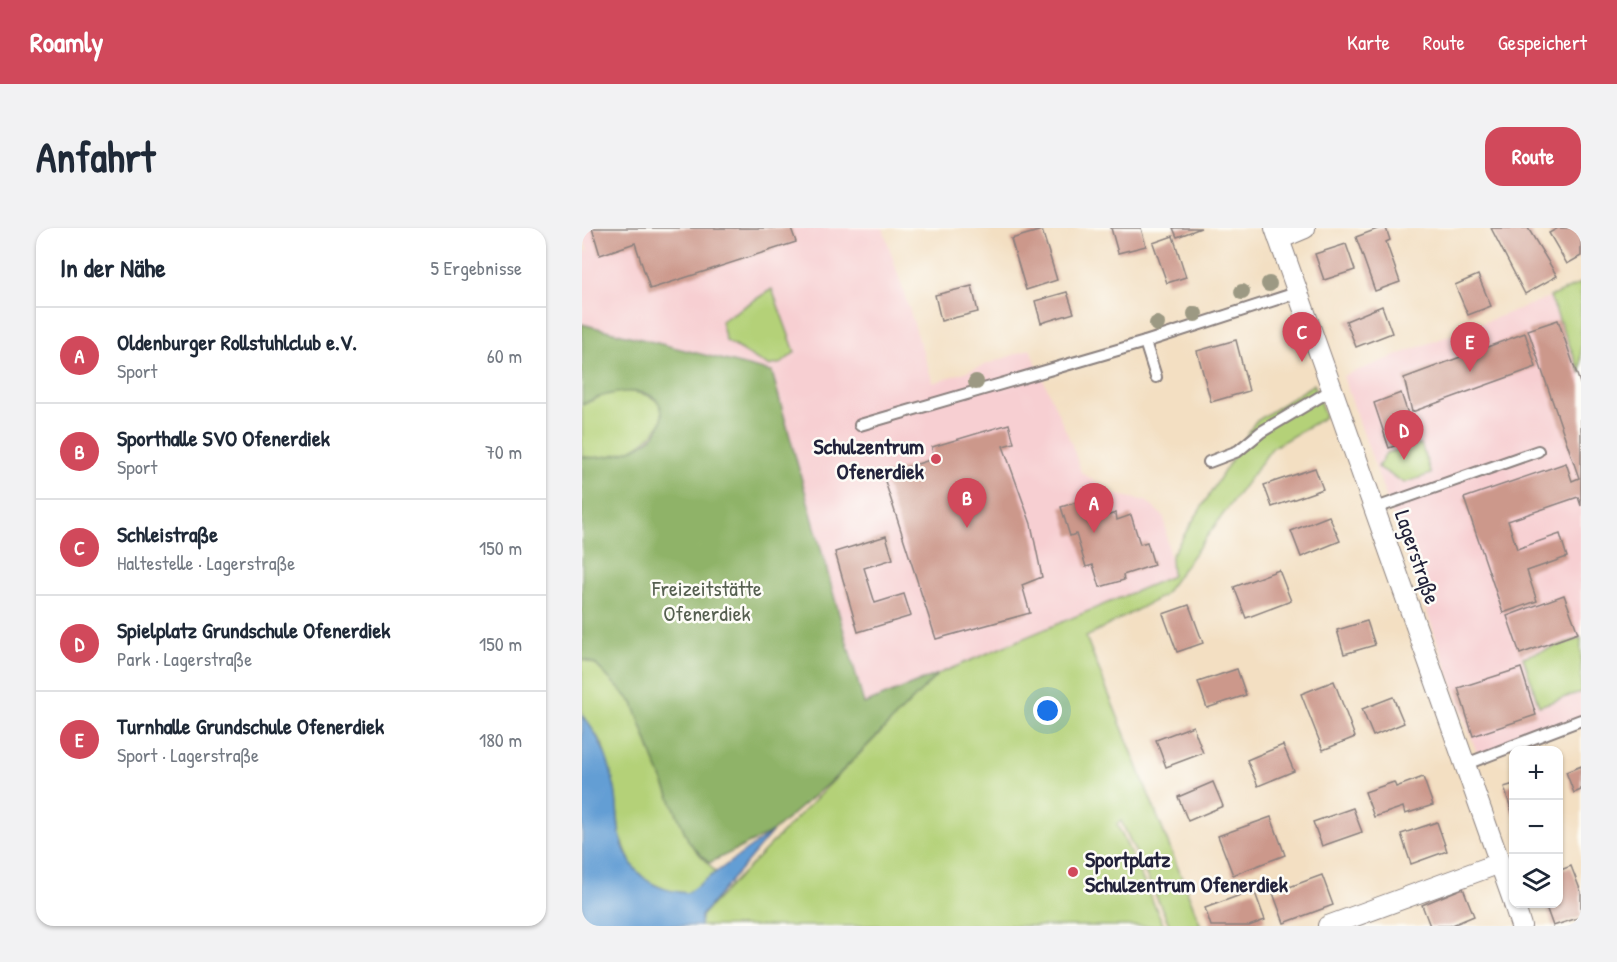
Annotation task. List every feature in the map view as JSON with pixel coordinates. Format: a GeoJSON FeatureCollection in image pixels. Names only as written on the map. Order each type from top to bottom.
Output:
{"type":"FeatureCollection","features":[{"type":"Feature","properties":{"kind":"street"},"geometry":{"type":"LineString","coordinates":[[1277,233],[1305,228]]}},
{"type":"Feature","properties":{"kind":"street","name":"Lagerstraße"},"geometry":{"type":"LineString","coordinates":[[1277,233],[1509,889]]}},
{"type":"Feature","properties":{"kind":"street"},"geometry":{"type":"LineString","coordinates":[[1328,926],[1500,863]]}},
{"type":"Feature","properties":{"kind":"street","name":"Lagerstraße"},"geometry":{"type":"LineString","coordinates":[[1516,908],[1521,926]]}},
{"type":"Feature","properties":{"kind":"lane"},"geometry":{"type":"LineString","coordinates":[[860,425],[1145,342],[1299,292]]}},
{"type":"Feature","properties":{"kind":"lane"},"geometry":{"type":"LineString","coordinates":[[1145,342],[1156,377]]}},
{"type":"Feature","properties":{"kind":"lane"},"geometry":{"type":"LineString","coordinates":[[1209,462],[1238,451],[1261,432],[1333,389]]}},
{"type":"Feature","properties":{"kind":"lane"},"geometry":{"type":"LineString","coordinates":[[1376,508],[1538,451]]}},
{"type":"Feature","properties":{"kind":"lane"},"geometry":{"type":"LineString","coordinates":[[1466,764],[1581,720]]}},
{"type":"Feature","properties":{"kind":"shaded area","name":"Schulzentrum Ofenerdiek"},"geometry":{"type":"Polygon","coordinates":[[[582,228],[883,228],[933,383],[1030,349],[1072,445],[1081,472],[1113,494],[1146,501],[1164,517],[1172,576],[865,704],[772,373],[582,324],[582,249],[588,252],[582,228]]]}},
{"type":"Feature","properties":{"kind":"shaded area"},"geometry":{"type":"Polygon","coordinates":[[[1550,297],[1581,374],[1581,719],[1478,756],[1343,376],[1550,297]]]}},
{"type":"Feature","properties":{"kind":"green space"},"geometry":{"type":"Polygon","coordinates":[[[1581,283],[1581,374],[1550,297],[1581,283]]]}},
{"type":"Feature","properties":{"kind":"green space"},"geometry":{"type":"Polygon","coordinates":[[[772,289],[795,352],[782,363],[768,366],[726,341],[721,321],[772,289]]]}},
{"type":"Feature","properties":{"kind":"green space","name":"Freizeitstätte Ofenerdiek"},"geometry":{"type":"Polygon","coordinates":[[[582,324],[772,372],[864,704],[938,674],[838,775],[772,832],[709,863],[689,842],[653,758],[633,703],[595,664],[582,659],[582,457],[605,457],[619,454],[644,443],[654,435],[660,425],[662,413],[658,402],[651,396],[640,392],[614,393],[582,405],[582,324]]]}},
{"type":"Feature","properties":{"kind":"green space"},"geometry":{"type":"Polygon","coordinates":[[[1314,384],[1325,417],[1272,448],[1163,596],[1086,637],[1201,926],[1170,926],[1121,821],[1117,824],[1164,926],[700,926],[701,916],[938,674],[1172,576],[1171,556],[1255,422],[1314,384]]]}},
{"type":"Feature","properties":{"kind":"green space"},"geometry":{"type":"Polygon","coordinates":[[[623,391],[651,397],[660,405],[663,413],[661,422],[647,439],[628,452],[610,457],[582,457],[582,405],[606,394],[623,391]]]}},
{"type":"Feature","properties":{"kind":"green space"},"geometry":{"type":"Polygon","coordinates":[[[1421,444],[1431,474],[1404,483],[1378,467],[1386,453],[1421,444]]]}},
{"type":"Feature","properties":{"kind":"green space"},"geometry":{"type":"Polygon","coordinates":[[[1581,638],[1581,692],[1539,706],[1523,657],[1581,638]]]}},
{"type":"Feature","properties":{"kind":"green space"},"geometry":{"type":"Polygon","coordinates":[[[582,659],[595,664],[633,703],[653,758],[689,842],[719,876],[687,893],[669,891],[647,881],[632,866],[620,835],[615,790],[602,743],[582,715],[582,659]]]}},
{"type":"Feature","properties":{"kind":"water"},"geometry":{"type":"Polygon","coordinates":[[[582,715],[599,741],[610,768],[624,848],[635,869],[651,883],[662,888],[687,893],[772,832],[701,916],[700,926],[582,926],[582,715]]]}},
{"type":"Feature","properties":{"kind":"building"},"geometry":{"type":"Polygon","coordinates":[[[592,228],[791,228],[796,242],[650,289],[635,243],[600,255],[592,228]]]}},
{"type":"Feature","properties":{"kind":"building"},"geometry":{"type":"Polygon","coordinates":[[[1111,228],[1141,228],[1146,246],[1118,253],[1111,228]]]}},
{"type":"Feature","properties":{"kind":"building"},"geometry":{"type":"Polygon","coordinates":[[[1173,228],[1201,228],[1177,237],[1173,228]]]}},
{"type":"Feature","properties":{"kind":"building"},"geometry":{"type":"Polygon","coordinates":[[[1386,228],[1390,240],[1386,242],[1400,282],[1375,291],[1356,237],[1386,228]]]}},
{"type":"Feature","properties":{"kind":"building"},"geometry":{"type":"Polygon","coordinates":[[[1491,228],[1528,228],[1557,276],[1525,294],[1491,228]]]}},
{"type":"Feature","properties":{"kind":"building"},"geometry":{"type":"Polygon","coordinates":[[[1558,228],[1581,228],[1581,256],[1567,264],[1549,233],[1558,228]]]}},
{"type":"Feature","properties":{"kind":"building"},"geometry":{"type":"Polygon","coordinates":[[[1042,230],[1057,280],[1026,290],[1011,239],[1042,230]]]}},
{"type":"Feature","properties":{"kind":"building"},"geometry":{"type":"Polygon","coordinates":[[[1173,236],[1186,277],[1167,283],[1153,243],[1173,236]]]}},
{"type":"Feature","properties":{"kind":"building"},"geometry":{"type":"Polygon","coordinates":[[[1346,244],[1355,270],[1324,280],[1315,254],[1346,244]]]}},
{"type":"Feature","properties":{"kind":"building"},"geometry":{"type":"Polygon","coordinates":[[[1478,275],[1491,306],[1468,315],[1455,285],[1478,275]]]}},
{"type":"Feature","properties":{"kind":"building"},"geometry":{"type":"Polygon","coordinates":[[[972,286],[978,312],[941,321],[935,295],[972,286]]]}},
{"type":"Feature","properties":{"kind":"building"},"geometry":{"type":"Polygon","coordinates":[[[1067,292],[1074,313],[1041,323],[1035,301],[1067,292]]]}},
{"type":"Feature","properties":{"kind":"building"},"geometry":{"type":"Polygon","coordinates":[[[1382,306],[1392,333],[1356,347],[1346,321],[1382,306]]]}},
{"type":"Feature","properties":{"kind":"building"},"geometry":{"type":"Polygon","coordinates":[[[1558,320],[1581,386],[1581,506],[1578,497],[1508,521],[1517,549],[1560,534],[1567,557],[1527,571],[1537,601],[1503,613],[1464,498],[1566,463],[1572,481],[1579,478],[1528,330],[1558,320]]]}},
{"type":"Feature","properties":{"kind":"building"},"geometry":{"type":"Polygon","coordinates":[[[1525,333],[1536,367],[1412,412],[1404,378],[1525,333]]]}},
{"type":"Feature","properties":{"kind":"building"},"geometry":{"type":"Polygon","coordinates":[[[1236,340],[1249,391],[1211,402],[1197,351],[1236,340]]]}},
{"type":"Feature","properties":{"kind":"building"},"geometry":{"type":"Polygon","coordinates":[[[1401,393],[1416,438],[1389,448],[1374,403],[1401,393]]]}},
{"type":"Feature","properties":{"kind":"building"},"geometry":{"type":"Polygon","coordinates":[[[1009,424],[1014,443],[1003,446],[1031,524],[1042,577],[1022,585],[1030,613],[936,639],[883,475],[933,459],[932,447],[1009,424]]]}},
{"type":"Feature","properties":{"kind":"building"},"geometry":{"type":"Polygon","coordinates":[[[1315,468],[1323,489],[1272,507],[1264,485],[1315,468]]]}},
{"type":"Feature","properties":{"kind":"building"},"geometry":{"type":"Polygon","coordinates":[[[1084,500],[1090,521],[1116,513],[1117,520],[1131,515],[1140,544],[1147,542],[1154,565],[1123,575],[1124,580],[1100,587],[1093,565],[1086,567],[1076,534],[1070,536],[1061,507],[1084,500]]]}},
{"type":"Feature","properties":{"kind":"building"},"geometry":{"type":"Polygon","coordinates":[[[1329,516],[1340,541],[1301,557],[1291,531],[1329,516]]]}},
{"type":"Feature","properties":{"kind":"building"},"geometry":{"type":"Polygon","coordinates":[[[886,536],[893,559],[864,568],[875,603],[904,594],[911,616],[858,632],[835,552],[886,536]]]}},
{"type":"Feature","properties":{"kind":"building"},"geometry":{"type":"Polygon","coordinates":[[[1279,570],[1291,601],[1246,618],[1234,587],[1279,570]]]}},
{"type":"Feature","properties":{"kind":"building"},"geometry":{"type":"Polygon","coordinates":[[[1564,595],[1578,633],[1520,654],[1507,616],[1564,595]]]}},
{"type":"Feature","properties":{"kind":"building"},"geometry":{"type":"Polygon","coordinates":[[[1189,605],[1203,643],[1177,652],[1163,614],[1189,605]]]}},
{"type":"Feature","properties":{"kind":"building"},"geometry":{"type":"Polygon","coordinates":[[[1367,621],[1375,645],[1344,654],[1337,630],[1367,621]]]}},
{"type":"Feature","properties":{"kind":"building"},"geometry":{"type":"Polygon","coordinates":[[[1521,668],[1536,715],[1473,736],[1458,688],[1521,668]]]}},
{"type":"Feature","properties":{"kind":"building"},"geometry":{"type":"Polygon","coordinates":[[[1237,669],[1246,695],[1207,708],[1198,682],[1237,669]]]}},
{"type":"Feature","properties":{"kind":"building"},"geometry":{"type":"Polygon","coordinates":[[[1334,681],[1355,737],[1323,750],[1301,694],[1334,681]]]}},
{"type":"Feature","properties":{"kind":"building"},"geometry":{"type":"Polygon","coordinates":[[[1393,697],[1404,723],[1373,736],[1362,709],[1393,697]]]}},
{"type":"Feature","properties":{"kind":"building"},"geometry":{"type":"Polygon","coordinates":[[[1193,726],[1203,753],[1166,767],[1156,740],[1193,726]]]}},
{"type":"Feature","properties":{"kind":"building"},"geometry":{"type":"Polygon","coordinates":[[[1283,745],[1294,771],[1258,786],[1247,760],[1283,745]]]}},
{"type":"Feature","properties":{"kind":"building"},"geometry":{"type":"Polygon","coordinates":[[[1581,766],[1581,790],[1574,793],[1566,772],[1581,766]]]}},
{"type":"Feature","properties":{"kind":"building"},"geometry":{"type":"Polygon","coordinates":[[[1423,777],[1433,805],[1405,814],[1403,807],[1374,817],[1365,792],[1394,782],[1396,787],[1423,777]]]}},
{"type":"Feature","properties":{"kind":"building"},"geometry":{"type":"Polygon","coordinates":[[[1213,782],[1223,806],[1188,821],[1178,797],[1213,782]]]}},
{"type":"Feature","properties":{"kind":"building"},"geometry":{"type":"Polygon","coordinates":[[[1509,786],[1509,803],[1504,787],[1509,786]]]}},
{"type":"Feature","properties":{"kind":"building"},"geometry":{"type":"Polygon","coordinates":[[[1353,808],[1362,832],[1322,846],[1313,822],[1353,808]]]}},
{"type":"Feature","properties":{"kind":"building"},"geometry":{"type":"Polygon","coordinates":[[[1271,817],[1285,855],[1233,875],[1218,836],[1271,817]]]}},
{"type":"Feature","properties":{"kind":"building"},"geometry":{"type":"Polygon","coordinates":[[[1437,822],[1447,851],[1411,864],[1401,834],[1437,822]]]}},
{"type":"Feature","properties":{"kind":"building"},"geometry":{"type":"Polygon","coordinates":[[[1571,866],[1581,892],[1581,917],[1553,926],[1546,908],[1563,908],[1563,869],[1571,866]]]}},
{"type":"Feature","properties":{"kind":"building"},"geometry":{"type":"Polygon","coordinates":[[[1322,875],[1333,905],[1284,923],[1273,893],[1322,875]]]}},
{"type":"Feature","properties":{"kind":"building"},"geometry":{"type":"Polygon","coordinates":[[[1463,888],[1474,916],[1450,926],[1430,926],[1422,905],[1463,888]]]}},
{"type":"Feature","properties":{"kind":"building"},"geometry":{"type":"Polygon","coordinates":[[[1254,890],[1265,920],[1249,926],[1211,926],[1205,908],[1254,890]]]}},
{"type":"Feature","properties":{"kind":"place","name":"Schleistraße"},"geometry":{"type":"Point","coordinates":[1302,362]}},
{"type":"Feature","properties":{"kind":"place","name":"Turnhalle Grundschule Ofenerdiek"},"geometry":{"type":"Point","coordinates":[1470,372]}},
{"type":"Feature","properties":{"kind":"place","name":"Schulzentrum Ofenerdiek"},"geometry":{"type":"Point","coordinates":[936,459]}},
{"type":"Feature","properties":{"kind":"place","name":"Spielplatz Grundschule Ofenerdiek"},"geometry":{"type":"Point","coordinates":[1404,460]}},
{"type":"Feature","properties":{"kind":"place","name":"Sporthalle SVO Ofenerdiek"},"geometry":{"type":"Point","coordinates":[967,528]}},
{"type":"Feature","properties":{"kind":"place","name":"Oldenburger Rollstuhlclub e.V."},"geometry":{"type":"Point","coordinates":[1094,533]}},
{"type":"Feature","properties":{"kind":"place","name":"Sportplatz Schulzentrum Ofenerdiek"},"geometry":{"type":"Point","coordinates":[1073,872]}}]}
